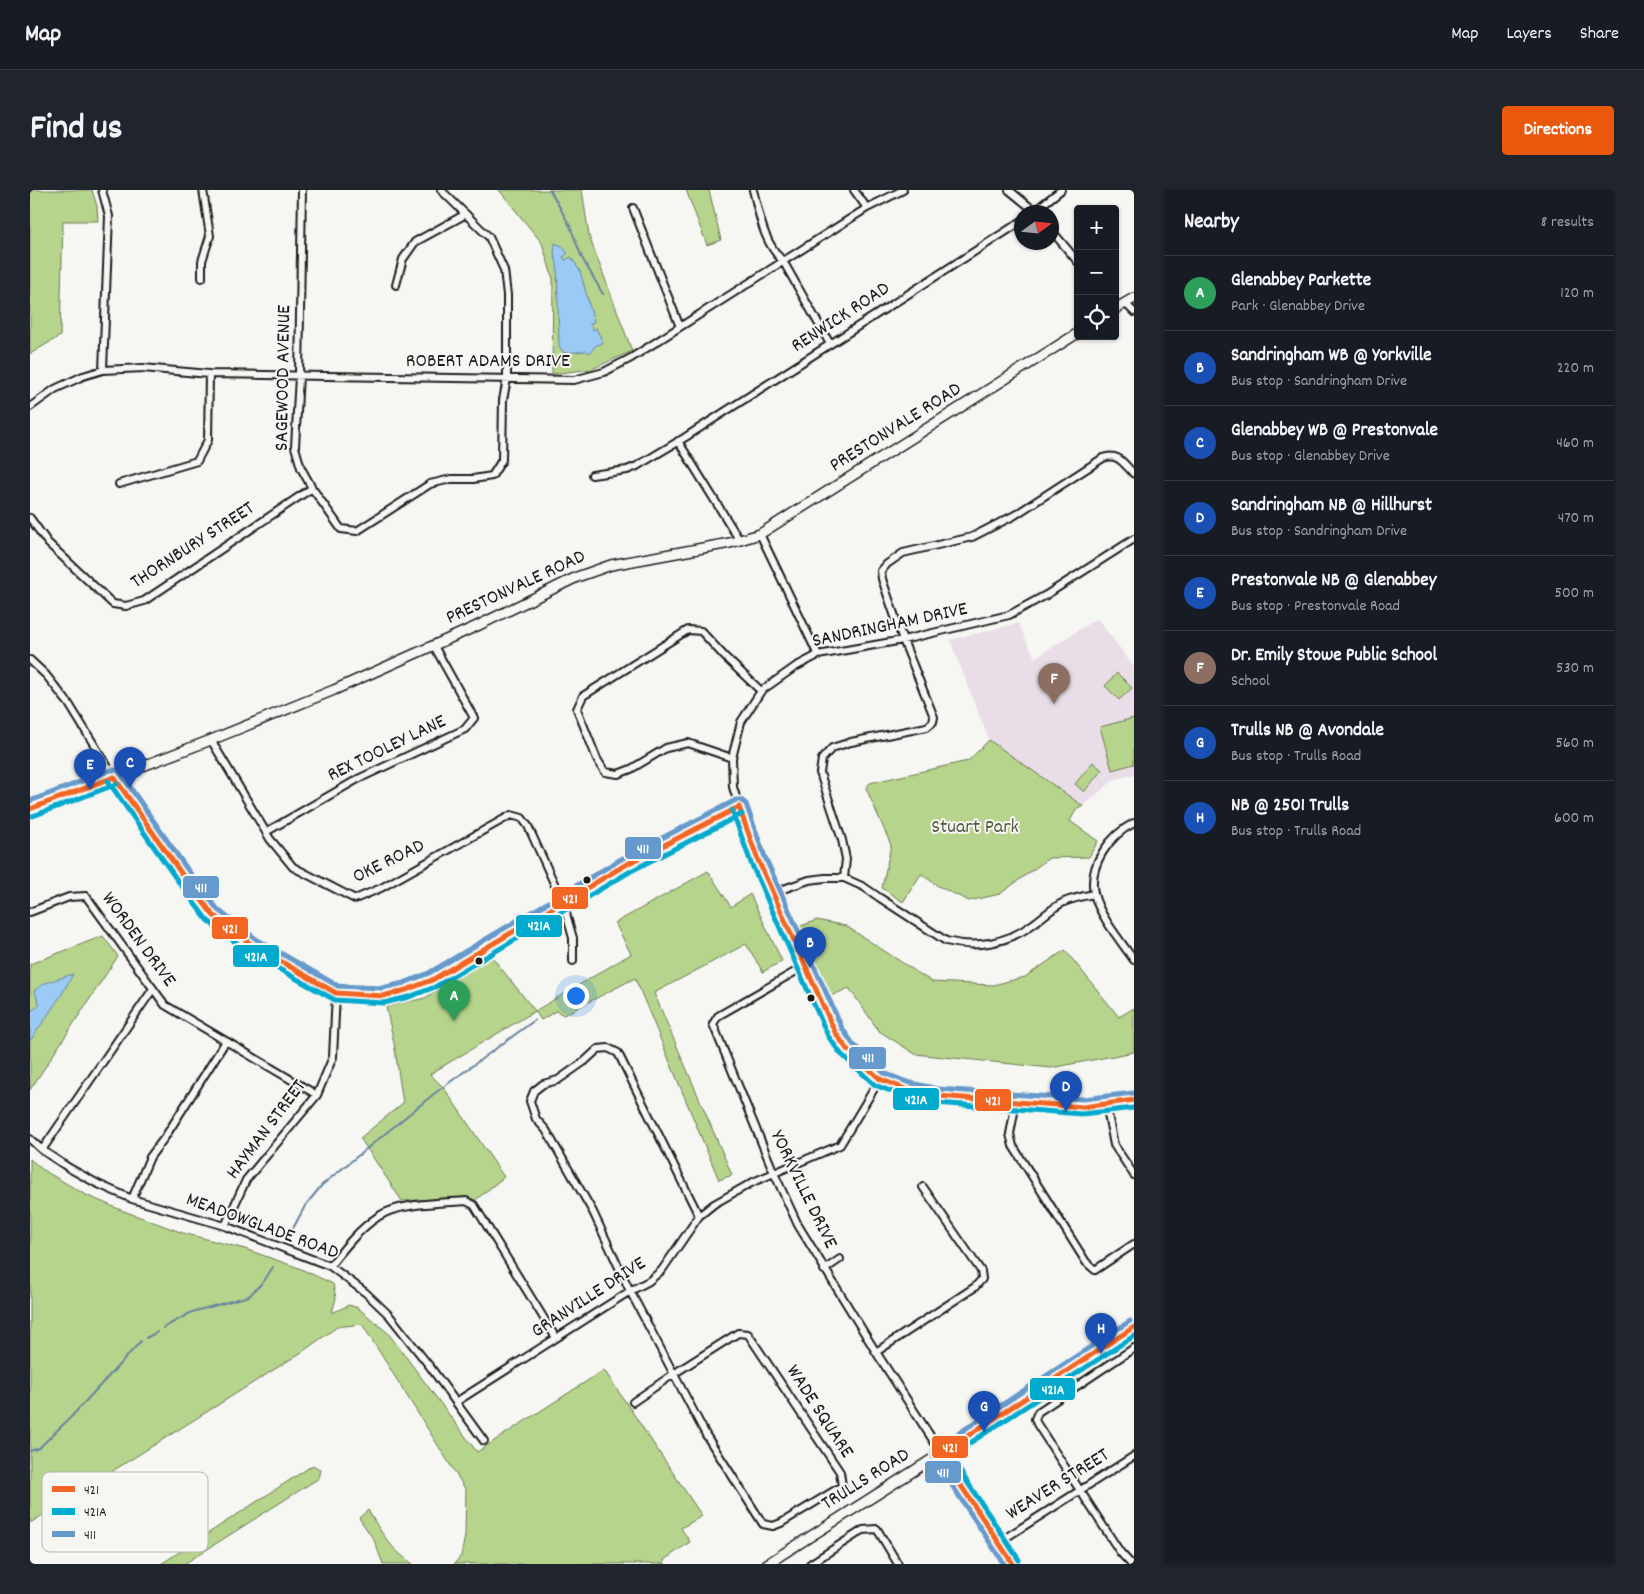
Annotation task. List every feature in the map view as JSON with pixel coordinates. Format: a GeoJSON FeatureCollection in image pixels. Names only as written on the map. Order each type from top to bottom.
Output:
{"type":"FeatureCollection","features":[{"type":"Feature","properties":{"kind":"street"},"geometry":{"type":"LineString","coordinates":[[102,190],[109,216],[103,370]]}},
{"type":"Feature","properties":{"kind":"street"},"geometry":{"type":"LineString","coordinates":[[202,278],[202,261],[210,236],[204,190]]}},
{"type":"Feature","properties":{"kind":"street","name":"SAGEWOOD AVENUE"},"geometry":{"type":"LineString","coordinates":[[302,190],[300,376],[295,446],[301,468],[312,488],[341,529],[357,531],[430,484],[451,479],[473,479],[492,476],[502,460],[504,400],[507,379]]}},
{"type":"Feature","properties":{"kind":"street"},"geometry":{"type":"LineString","coordinates":[[441,190],[488,237],[504,270],[507,295],[507,379]]}},
{"type":"Feature","properties":{"kind":"street"},"geometry":{"type":"LineString","coordinates":[[753,190],[764,234],[773,251],[783,261],[830,344]]}},
{"type":"Feature","properties":{"kind":"street"},"geometry":{"type":"LineString","coordinates":[[854,190],[867,208]]}},
{"type":"Feature","properties":{"kind":"street","name":"ROBERT ADAMS DRIVE"},"geometry":{"type":"LineString","coordinates":[[30,406],[55,389],[84,376],[103,370],[143,368],[209,374],[574,380],[604,372],[631,358],[867,208],[904,190]]}},
{"type":"Feature","properties":{"kind":"street"},"geometry":{"type":"LineString","coordinates":[[1009,190],[1027,205]]}},
{"type":"Feature","properties":{"kind":"street"},"geometry":{"type":"LineString","coordinates":[[1043,205],[1061,190]]}},
{"type":"Feature","properties":{"kind":"street"},"geometry":{"type":"LineString","coordinates":[[633,208],[680,327]]}},
{"type":"Feature","properties":{"kind":"street"},"geometry":{"type":"LineString","coordinates":[[396,285],[403,259],[415,242],[466,214]]}},
{"type":"Feature","properties":{"kind":"street","name":"RENWICK ROAD"},"geometry":{"type":"LineString","coordinates":[[592,475],[627,470],[637,466],[1014,225]]}},
{"type":"Feature","properties":{"kind":"street"},"geometry":{"type":"LineString","coordinates":[[1059,239],[1074,257]]}},
{"type":"Feature","properties":{"kind":"street"},"geometry":{"type":"LineString","coordinates":[[1119,307],[1134,298]]}},
{"type":"Feature","properties":{"kind":"street"},"geometry":{"type":"LineString","coordinates":[[1125,304],[1134,312]]}},
{"type":"Feature","properties":{"kind":"street","name":"PRESTONVALE ROAD"},"geometry":{"type":"LineString","coordinates":[[30,809],[211,740],[334,690],[434,646],[560,584],[596,570],[624,562],[740,541],[760,534],[1074,336]]}},
{"type":"Feature","properties":{"kind":"street"},"geometry":{"type":"LineString","coordinates":[[120,484],[197,461],[208,440],[209,374]]}},
{"type":"Feature","properties":{"kind":"street"},"geometry":{"type":"LineString","coordinates":[[678,441],[740,541]]}},
{"type":"Feature","properties":{"kind":"street"},"geometry":{"type":"LineString","coordinates":[[844,878],[846,859],[842,840],[820,773],[822,759],[832,748],[851,742],[927,726],[933,722],[934,717],[903,640],[882,579],[881,570],[903,553],[972,537],[1015,515],[1110,455],[1116,457],[1134,474]]}},
{"type":"Feature","properties":{"kind":"street","name":"THORNBURY STREET"},"geometry":{"type":"LineString","coordinates":[[30,518],[48,543],[113,604],[126,606],[144,601],[312,488]]}},
{"type":"Feature","properties":{"kind":"street"},"geometry":{"type":"LineString","coordinates":[[760,534],[818,656]]}},
{"type":"Feature","properties":{"kind":"street","name":"SANDRINGHAM DRIVE"},"geometry":{"type":"LineString","coordinates":[[1134,539],[1046,595],[1004,617],[903,640],[818,656],[795,667],[761,691],[741,722],[732,758],[733,787],[758,860],[835,1032],[847,1049],[880,1079],[905,1089],[937,1096],[1083,1107],[1134,1100]]}},
{"type":"Feature","properties":{"kind":"street"},"geometry":{"type":"LineString","coordinates":[[732,758],[688,743],[666,748],[631,769],[618,774],[605,772],[597,759],[578,709],[583,696],[688,630],[701,631],[761,691]]}},
{"type":"Feature","properties":{"kind":"street","name":"REX TOOLEY LANE"},"geometry":{"type":"LineString","coordinates":[[266,832],[358,779],[465,729],[474,718],[434,646]]}},
{"type":"Feature","properties":{"kind":"street"},"geometry":{"type":"LineString","coordinates":[[30,660],[69,704],[114,777],[213,915],[252,945],[336,993],[383,996],[432,980],[627,864],[739,807]]}},
{"type":"Feature","properties":{"kind":"street","name":"OKE ROAD"},"geometry":{"type":"LineString","coordinates":[[211,740],[266,832],[293,867],[355,899],[381,888],[511,815],[522,818],[528,826],[563,902]]}},
{"type":"Feature","properties":{"kind":"street"},"geometry":{"type":"LineString","coordinates":[[1134,823],[1113,839],[1102,854],[1095,873],[1094,894],[1112,930],[1134,960]]}},
{"type":"Feature","properties":{"kind":"street"},"geometry":{"type":"LineString","coordinates":[[772,893],[809,880],[844,878],[864,886],[946,941],[973,945],[996,942],[1022,933],[1063,902],[1094,894]]}},
{"type":"Feature","properties":{"kind":"street","name":"WORDEN DRIVE"},"geometry":{"type":"LineString","coordinates":[[30,912],[69,897],[86,896],[165,1005],[317,1095]]}},
{"type":"Feature","properties":{"kind":"street"},"geometry":{"type":"LineString","coordinates":[[563,902],[573,938],[573,961]]}},
{"type":"Feature","properties":{"kind":"street","name":"YORKVILLE DRIVE"},"geometry":{"type":"LineString","coordinates":[[805,966],[718,1016],[713,1024],[774,1173],[798,1225],[824,1270],[940,1454],[1013,1564]]}},
{"type":"Feature","properties":{"kind":"street"},"geometry":{"type":"LineString","coordinates":[[42,1150],[153,989]]}},
{"type":"Feature","properties":{"kind":"street","name":"HAYMAN STREET"},"geometry":{"type":"LineString","coordinates":[[225,1226],[246,1180],[317,1095],[334,1057],[336,993]]}},
{"type":"Feature","properties":{"kind":"street"},"geometry":{"type":"LineString","coordinates":[[132,1199],[150,1157],[165,1137],[226,1041]]}},
{"type":"Feature","properties":{"kind":"street","name":"WADE SQUARE"},"geometry":{"type":"LineString","coordinates":[[675,1373],[738,1333],[748,1334],[840,1472],[842,1486],[781,1523],[773,1526],[763,1524],[706,1435],[675,1373],[630,1291],[593,1212],[546,1130],[536,1119],[530,1102],[534,1091],[543,1084],[558,1080],[585,1061],[598,1049],[608,1048],[618,1053],[699,1216]]}},
{"type":"Feature","properties":{"kind":"street","name":"GRANVILLE DRIVE"},"geometry":{"type":"LineString","coordinates":[[456,1402],[630,1291],[649,1281],[662,1270],[699,1216],[714,1204],[774,1173],[840,1145],[880,1079]]}},
{"type":"Feature","properties":{"kind":"street"},"geometry":{"type":"LineString","coordinates":[[1016,1102],[1010,1134],[1013,1146],[1086,1262],[1095,1270],[1134,1244]]}},
{"type":"Feature","properties":{"kind":"street"},"geometry":{"type":"LineString","coordinates":[[1106,1104],[1114,1145],[1134,1176]]}},
{"type":"Feature","properties":{"kind":"street","name":"MEADOWGLADE ROAD"},"geometry":{"type":"LineString","coordinates":[[30,1139],[42,1150],[98,1184],[132,1199],[225,1226],[330,1266],[366,1292],[390,1315],[484,1441]]}},
{"type":"Feature","properties":{"kind":"street"},"geometry":{"type":"LineString","coordinates":[[876,1352],[975,1287],[982,1279],[981,1271],[923,1187]]}},
{"type":"Feature","properties":{"kind":"street"},"geometry":{"type":"LineString","coordinates":[[330,1266],[354,1237],[380,1215],[407,1206],[466,1201],[474,1205],[556,1338]]}},
{"type":"Feature","properties":{"kind":"street"},"geometry":{"type":"LineString","coordinates":[[824,1270],[840,1259]]}},
{"type":"Feature","properties":{"kind":"street","name":"TRULLS ROAD"},"geometry":{"type":"LineString","coordinates":[[767,1564],[1134,1327]]}},
{"type":"Feature","properties":{"kind":"street"},"geometry":{"type":"LineString","coordinates":[[1131,1564],[1120,1552],[1037,1424],[1036,1418],[1038,1412],[1134,1348]]}},
{"type":"Feature","properties":{"kind":"street"},"geometry":{"type":"LineString","coordinates":[[633,1402],[675,1373]]}},
{"type":"Feature","properties":{"kind":"street","name":"WEAVER STREET"},"geometry":{"type":"LineString","coordinates":[[998,1542],[1134,1456]]}},
{"type":"Feature","properties":{"kind":"street"},"geometry":{"type":"LineString","coordinates":[[810,1564],[863,1530],[877,1528],[898,1564]]}},
{"type":"Feature","properties":{"kind":"shaded area"},"geometry":{"type":"Polygon","coordinates":[[[1097,618],[1134,667],[1134,775],[1115,779],[1083,806],[989,740],[950,640],[1018,623],[1035,658],[1097,618]]]}},
{"type":"Feature","properties":{"kind":"green space"},"geometry":{"type":"Polygon","coordinates":[[[30,190],[92,190],[97,206],[98,221],[63,221],[60,336],[30,354],[30,190]]]}},
{"type":"Feature","properties":{"kind":"green space"},"geometry":{"type":"Polygon","coordinates":[[[499,190],[582,190],[589,236],[632,351],[592,369],[552,374],[553,279],[542,243],[499,190]]]}},
{"type":"Feature","properties":{"kind":"green space"},"geometry":{"type":"Polygon","coordinates":[[[686,190],[709,190],[721,240],[707,245],[686,190]]]}},
{"type":"Feature","properties":{"kind":"green space"},"geometry":{"type":"Polygon","coordinates":[[[1117,673],[1132,688],[1119,700],[1105,686],[1117,673]]]}},
{"type":"Feature","properties":{"kind":"green space"},"geometry":{"type":"Polygon","coordinates":[[[1134,718],[1134,764],[1112,770],[1100,727],[1134,718]]]}},
{"type":"Feature","properties":{"kind":"green space","name":"Stuart Park"},"geometry":{"type":"Polygon","coordinates":[[[989,740],[1083,806],[1076,810],[1070,821],[1098,841],[1089,857],[1049,858],[1000,894],[969,901],[938,886],[921,874],[903,902],[882,888],[891,845],[866,788],[870,783],[968,761],[989,740]]]}},
{"type":"Feature","properties":{"kind":"green space"},"geometry":{"type":"Polygon","coordinates":[[[1093,762],[1102,770],[1084,792],[1075,784],[1093,762]]]}},
{"type":"Feature","properties":{"kind":"green space"},"geometry":{"type":"Polygon","coordinates":[[[708,871],[731,907],[750,894],[782,961],[763,972],[746,944],[654,993],[732,1175],[719,1180],[635,978],[564,1015],[556,1011],[541,1020],[535,1011],[631,954],[615,923],[708,871]]]}},
{"type":"Feature","properties":{"kind":"green space"},"geometry":{"type":"Polygon","coordinates":[[[817,920],[846,926],[932,982],[993,985],[1025,977],[1065,950],[1119,1017],[1134,1008],[1134,1052],[1051,1068],[915,1054],[879,1031],[849,988],[826,998],[798,927],[817,920]]]}},
{"type":"Feature","properties":{"kind":"green space"},"geometry":{"type":"Polygon","coordinates":[[[103,936],[118,956],[30,1090],[30,964],[103,936]]]}},
{"type":"Feature","properties":{"kind":"green space"},"geometry":{"type":"Polygon","coordinates":[[[492,957],[535,1011],[430,1074],[444,1088],[504,1177],[473,1202],[450,1198],[402,1201],[360,1138],[403,1103],[394,1043],[386,1007],[425,998],[492,957]]]}},
{"type":"Feature","properties":{"kind":"green space"},"geometry":{"type":"Polygon","coordinates":[[[30,1159],[43,1170],[86,1195],[121,1210],[183,1233],[245,1249],[299,1268],[333,1284],[336,1298],[332,1313],[349,1305],[358,1308],[388,1333],[477,1452],[604,1370],[702,1516],[681,1528],[690,1542],[664,1560],[665,1564],[454,1564],[461,1556],[465,1536],[466,1490],[362,1324],[337,1327],[302,1352],[111,1472],[42,1472],[42,1515],[30,1523],[30,1159]]]}},
{"type":"Feature","properties":{"kind":"green space"},"geometry":{"type":"Polygon","coordinates":[[[313,1465],[321,1470],[319,1478],[208,1549],[208,1533],[313,1465]]]}},
{"type":"Feature","properties":{"kind":"green space"},"geometry":{"type":"Polygon","coordinates":[[[368,1510],[393,1547],[413,1564],[383,1564],[374,1540],[359,1518],[368,1510]]]}},
{"type":"Feature","properties":{"kind":"green space"},"geometry":{"type":"Polygon","coordinates":[[[179,1552],[203,1552],[184,1564],[161,1564],[179,1552]]]}},
{"type":"Feature","properties":{"kind":"water"},"geometry":{"type":"Polygon","coordinates":[[[555,243],[562,246],[568,253],[563,257],[565,260],[571,257],[580,271],[594,322],[590,324],[593,330],[596,328],[603,343],[595,346],[590,353],[586,351],[564,353],[559,346],[555,243]]]}},
{"type":"Feature","properties":{"kind":"water"},"geometry":{"type":"Polygon","coordinates":[[[73,974],[62,994],[30,1041],[30,1008],[33,1010],[40,1005],[34,991],[45,983],[73,974]]]}},
{"type":"Feature","properties":{"kind":"waterway"},"geometry":{"type":"LineString","coordinates":[[550,190],[570,226],[582,258],[603,294]]}},
{"type":"Feature","properties":{"kind":"waterway"},"geometry":{"type":"LineString","coordinates":[[290,1234],[305,1206],[322,1185],[435,1093],[535,1020]]}},
{"type":"Feature","properties":{"kind":"waterway"},"geometry":{"type":"LineString","coordinates":[[163,1328],[192,1312],[249,1296],[264,1281],[273,1267]]}},
{"type":"Feature","properties":{"kind":"waterway"},"geometry":{"type":"LineString","coordinates":[[146,1338],[157,1332]]}},
{"type":"Feature","properties":{"kind":"waterway"},"geometry":{"type":"LineString","coordinates":[[30,1451],[39,1448],[71,1417],[141,1341]]}},
{"type":"Feature","properties":{"kind":"transit line","name":"411"},"geometry":{"type":"LineString","coordinates":[[30,801],[111,770],[118,770],[218,910],[256,939],[338,986],[382,988],[404,983],[429,973],[623,858],[736,800],[741,800],[746,804],[765,857],[842,1028],[853,1044],[884,1073],[907,1082],[938,1089],[1083,1099],[1133,1093]]}},
{"type":"Feature","properties":{"kind":"transit line","name":"421"},"geometry":{"type":"LineString","coordinates":[[114,777],[181,873],[213,915],[252,945],[336,993],[383,996],[432,980],[627,864],[739,807]]}},
{"type":"Feature","properties":{"kind":"transit line","name":"421"},"geometry":{"type":"LineString","coordinates":[[30,809],[114,777]]}},
{"type":"Feature","properties":{"kind":"transit line","name":"421A"},"geometry":{"type":"LineString","coordinates":[[108,781],[207,920],[248,952],[335,1000],[384,1003],[409,997],[435,987],[631,871],[742,814]]}},
{"type":"Feature","properties":{"kind":"transit line","name":"421A"},"geometry":{"type":"LineString","coordinates":[[33,816],[117,784]]}},
{"type":"Feature","properties":{"kind":"transit line","name":"421"},"geometry":{"type":"LineString","coordinates":[[739,807],[758,860],[835,1032],[847,1049],[880,1079],[905,1089],[937,1096],[1083,1107],[1134,1100]]}},
{"type":"Feature","properties":{"kind":"transit line","name":"421A"},"geometry":{"type":"LineString","coordinates":[[732,810],[751,863],[828,1036],[841,1054],[875,1085],[903,1096],[936,1103],[1082,1114],[1134,1108]]}},
{"type":"Feature","properties":{"kind":"transit line","name":"411"},"geometry":{"type":"LineString","coordinates":[[1004,1564],[934,1458],[933,1450],[1130,1321]]}},
{"type":"Feature","properties":{"kind":"transit line","name":"421"},"geometry":{"type":"LineString","coordinates":[[1013,1564],[940,1454],[1134,1327]]}},
{"type":"Feature","properties":{"kind":"transit line","name":"421A"},"geometry":{"type":"LineString","coordinates":[[1019,1560],[950,1456],[1134,1336]]}},
{"type":"Feature","properties":{"kind":"place","name":"Dr. Emily Stowe Public School"},"geometry":{"type":"Point","coordinates":[1054,704]}},
{"type":"Feature","properties":{"kind":"place","name":"Glenabbey WB @ Prestonvale"},"geometry":{"type":"Point","coordinates":[130,788]}},
{"type":"Feature","properties":{"kind":"place","name":"Prestonvale NB @ Glenabbey"},"geometry":{"type":"Point","coordinates":[90,790]}},
{"type":"Feature","properties":{"kind":"place","name":"Sandringham WB @ Yorkville"},"geometry":{"type":"Point","coordinates":[810,968]}},
{"type":"Feature","properties":{"kind":"place","name":"Glenabbey Parkette"},"geometry":{"type":"Point","coordinates":[454,1021]}},
{"type":"Feature","properties":{"kind":"place","name":"Sandringham NB @ Hillhurst"},"geometry":{"type":"Point","coordinates":[1066,1112]}},
{"type":"Feature","properties":{"kind":"place","name":"NB @ 2501 Trulls"},"geometry":{"type":"Point","coordinates":[1101,1354]}},
{"type":"Feature","properties":{"kind":"place","name":"Trulls NB @ Avondale"},"geometry":{"type":"Point","coordinates":[984,1432]}}]}
